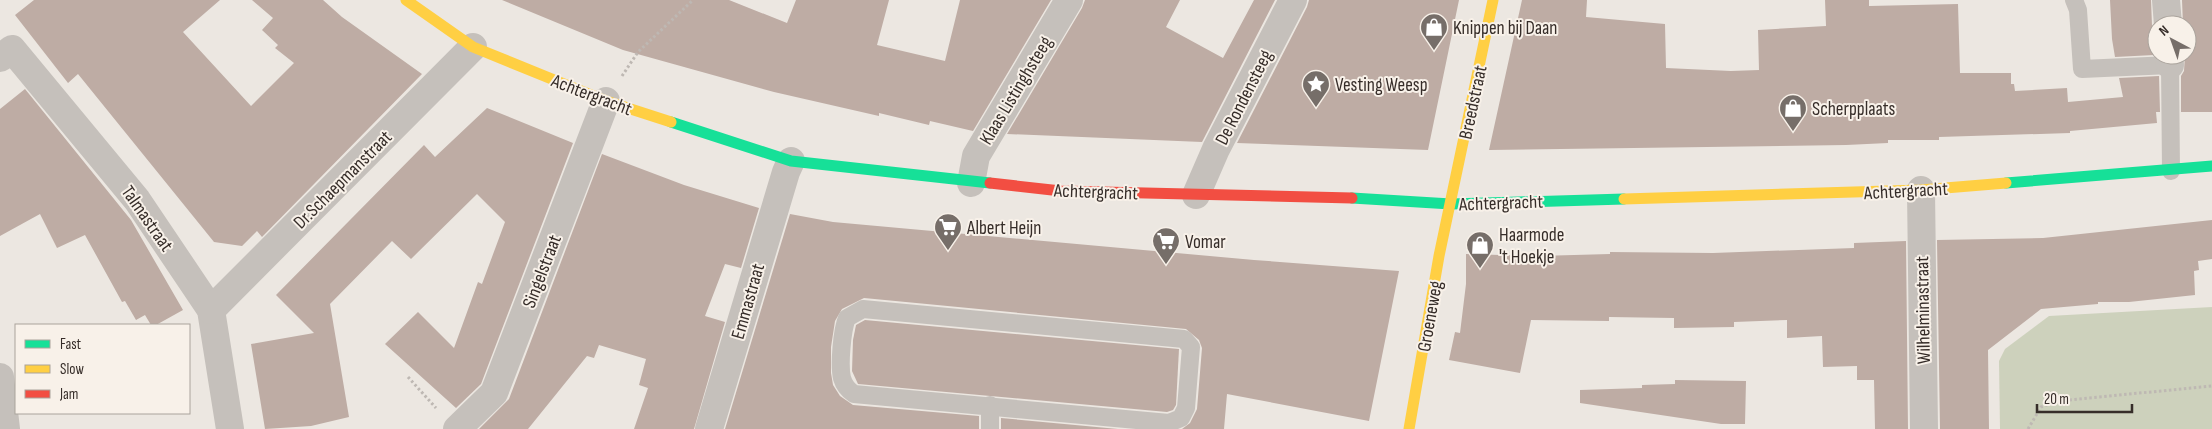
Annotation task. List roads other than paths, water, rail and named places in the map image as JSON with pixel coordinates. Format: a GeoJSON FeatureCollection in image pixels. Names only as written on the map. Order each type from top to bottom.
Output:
{"type":"FeatureCollection","features":[{"type":"Feature","properties":{"kind":"street","name":"Achtergracht"},"geometry":{"type":"LineString","coordinates":[[406,0],[473,47],[606,101],[788,167],[1061,191],[1386,199],[1451,204],[1921,190],[2171,171],[2212,166]]}},
{"type":"Feature","properties":{"kind":"street","name":"Klaas Listinghsteeg"},"geometry":{"type":"LineString","coordinates":[[971,183],[976,156],[1069,0]]}},
{"type":"Feature","properties":{"kind":"street","name":"De Rondensteeg"},"geometry":{"type":"LineString","coordinates":[[1196,195],[1216,149],[1293,0]]}},
{"type":"Feature","properties":{"kind":"street","name":"Breedstraat"},"geometry":{"type":"LineString","coordinates":[[1451,204],[1493,0]]}},
{"type":"Feature","properties":{"kind":"street"},"geometry":{"type":"LineString","coordinates":[[2166,0],[2167,15]]}},
{"type":"Feature","properties":{"kind":"street","name":"Dr.Schaepmanstraat"},"geometry":{"type":"LineString","coordinates":[[211,310],[473,47]]}},
{"type":"Feature","properties":{"kind":"street","name":"Talmastraat"},"geometry":{"type":"LineString","coordinates":[[0,58],[12,49],[137,200],[211,310],[230,429]]}},
{"type":"Feature","properties":{"kind":"street","name":"Singelstraat"},"geometry":{"type":"LineString","coordinates":[[457,429],[494,393],[606,101]]}},
{"type":"Feature","properties":{"kind":"street","name":"Emmastraat"},"geometry":{"type":"LineString","coordinates":[[710,429],[788,167]]}},
{"type":"Feature","properties":{"kind":"street","name":"Wilhelminastraat"},"geometry":{"type":"LineString","coordinates":[[1921,190],[1924,429]]}},
{"type":"Feature","properties":{"kind":"street","name":"Groeneweg"},"geometry":{"type":"LineString","coordinates":[[1409,429],[1439,256],[1451,204]]}},
{"type":"Feature","properties":{"kind":"street"},"geometry":{"type":"LineString","coordinates":[[0,377],[6,429]]}},
{"type":"Feature","properties":{"kind":"lane"},"geometry":{"type":"LineString","coordinates":[[2074,0],[2078,10],[2082,69],[2147,62]]}},
{"type":"Feature","properties":{"kind":"lane"},"geometry":{"type":"LineString","coordinates":[[2170,65],[2171,171]]}},
{"type":"Feature","properties":{"kind":"lane"},"geometry":{"type":"LineString","coordinates":[[863,309],[1184,339],[1191,347],[1186,408],[1181,418],[1169,423],[990,405],[854,394],[844,384],[841,371],[843,330],[847,318],[863,309]]}},
{"type":"Feature","properties":{"kind":"lane"},"geometry":{"type":"LineString","coordinates":[[990,405],[990,429]]}},
{"type":"Feature","properties":{"kind":"place","name":"Knippen bij Daan"},"geometry":{"type":"Point","coordinates":[1434,51]}},
{"type":"Feature","properties":{"kind":"place","name":"Vesting Weesp"},"geometry":{"type":"Point","coordinates":[1316,108]}},
{"type":"Feature","properties":{"kind":"place","name":"Scherpplaats"},"geometry":{"type":"Point","coordinates":[1793,132]}},
{"type":"Feature","properties":{"kind":"place","name":"Albert Heijn"},"geometry":{"type":"Point","coordinates":[948,251]}},
{"type":"Feature","properties":{"kind":"place","name":"Vomar"},"geometry":{"type":"Point","coordinates":[1166,265]}},
{"type":"Feature","properties":{"kind":"place","name":"Haarmode 't Hoekje"},"geometry":{"type":"Point","coordinates":[1480,269]}}]}
